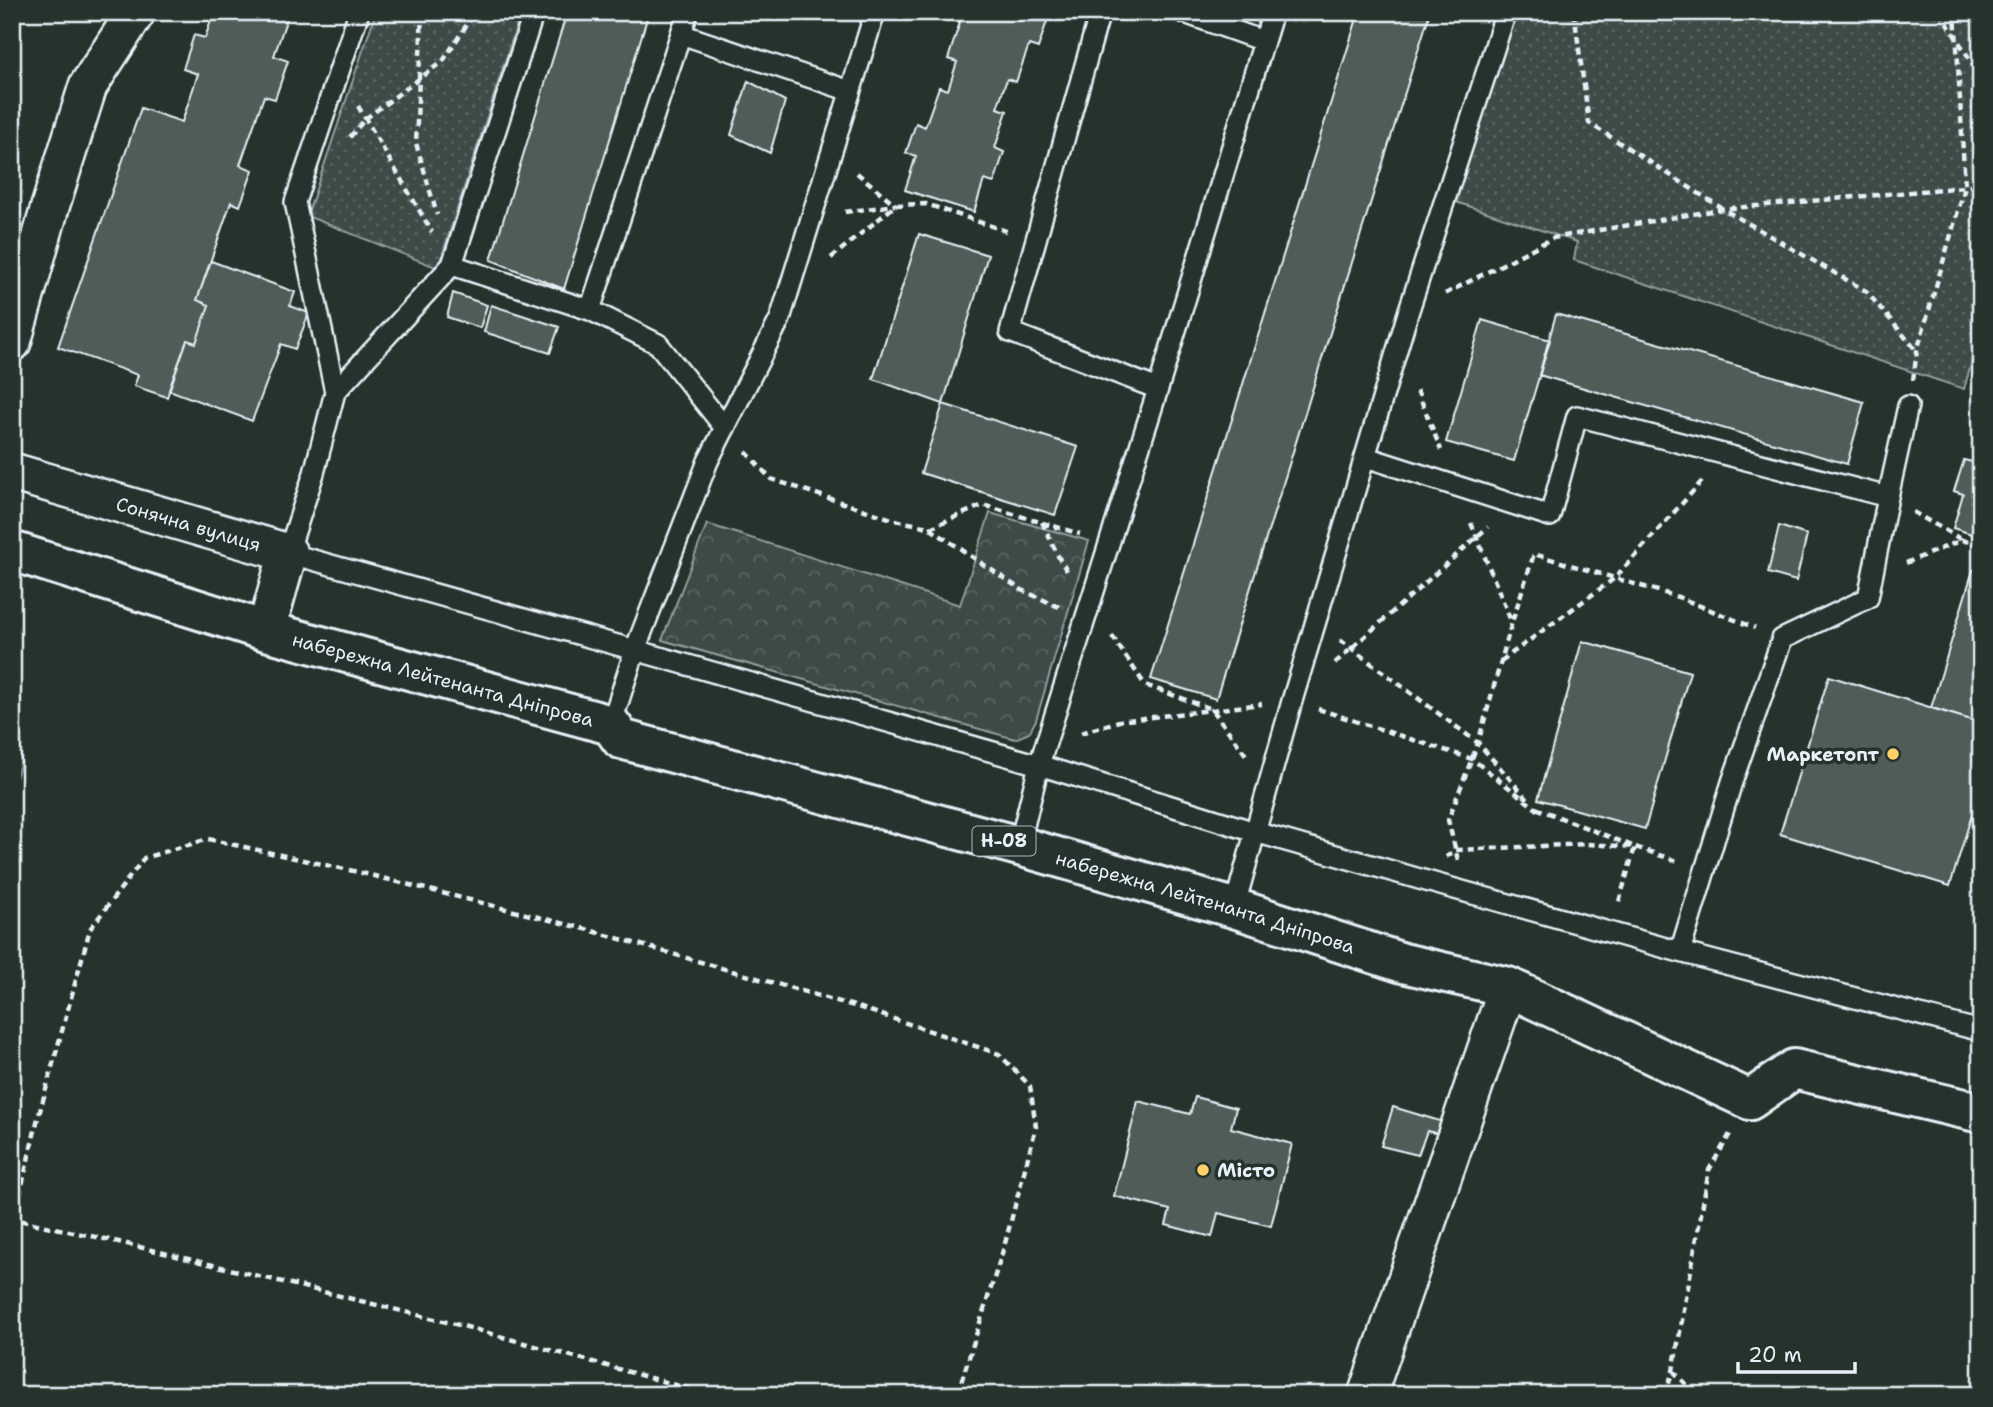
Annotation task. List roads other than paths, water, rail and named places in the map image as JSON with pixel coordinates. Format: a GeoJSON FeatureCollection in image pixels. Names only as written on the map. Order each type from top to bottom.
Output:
{"type":"FeatureCollection","features":[{"type":"Feature","properties":{"kind":"main road","name":"набережна Лейтенанта Дніпрова"},"geometry":{"type":"LineString","coordinates":[[12,551],[266,631],[611,725],[621,738],[1020,846],[1234,908],[1403,963],[1508,987],[1749,1100],[1794,1069],[1981,1113]]}},
{"type":"Feature","properties":{"kind":"street"},"geometry":{"type":"LineString","coordinates":[[12,342],[88,86],[136,12]]}},
{"type":"Feature","properties":{"kind":"street","name":"Сонячна вулиця"},"geometry":{"type":"LineString","coordinates":[[12,472],[288,553],[266,631]]}},
{"type":"Feature","properties":{"kind":"street"},"geometry":{"type":"LineString","coordinates":[[1367,1395],[1508,987]]}},
{"type":"Feature","properties":{"kind":"lane"},"geometry":{"type":"LineString","coordinates":[[359,12],[295,202],[335,392],[314,473],[288,553],[1039,765],[1255,832],[1680,952],[1981,1031]]}},
{"type":"Feature","properties":{"kind":"lane"},"geometry":{"type":"LineString","coordinates":[[335,392],[452,265],[534,12]]}},
{"type":"Feature","properties":{"kind":"lane"},"geometry":{"type":"LineString","coordinates":[[590,310],[688,12]]}},
{"type":"Feature","properties":{"kind":"lane"},"geometry":{"type":"LineString","coordinates":[[611,725],[635,650],[708,461],[780,319],[875,12]]}},
{"type":"Feature","properties":{"kind":"lane"},"geometry":{"type":"LineString","coordinates":[[1100,12],[1010,332],[1158,389]]}},
{"type":"Feature","properties":{"kind":"lane"},"geometry":{"type":"LineString","coordinates":[[1182,12],[1263,41]]}},
{"type":"Feature","properties":{"kind":"lane"},"geometry":{"type":"LineString","coordinates":[[1020,846],[1039,765],[1273,12]]}},
{"type":"Feature","properties":{"kind":"lane"},"geometry":{"type":"LineString","coordinates":[[1234,908],[1292,701],[1408,313],[1506,12]]}},
{"type":"Feature","properties":{"kind":"lane"},"geometry":{"type":"LineString","coordinates":[[681,34],[850,91]]}},
{"type":"Feature","properties":{"kind":"lane"},"geometry":{"type":"LineString","coordinates":[[452,265],[590,310],[658,344],[725,428]]}},
{"type":"Feature","properties":{"kind":"lane"},"geometry":{"type":"LineString","coordinates":[[1680,952],[1731,782],[1782,639],[1868,598],[1908,406]]}},
{"type":"Feature","properties":{"kind":"lane"},"geometry":{"type":"LineString","coordinates":[[1366,457],[1550,516],[1577,415],[1888,497]]}},
{"type":"Feature","properties":{"kind":"place","name":"Маркетопт"},"geometry":{"type":"Point","coordinates":[1893,754]}},
{"type":"Feature","properties":{"kind":"place","name":"Місто"},"geometry":{"type":"Point","coordinates":[1203,1170]}}]}
